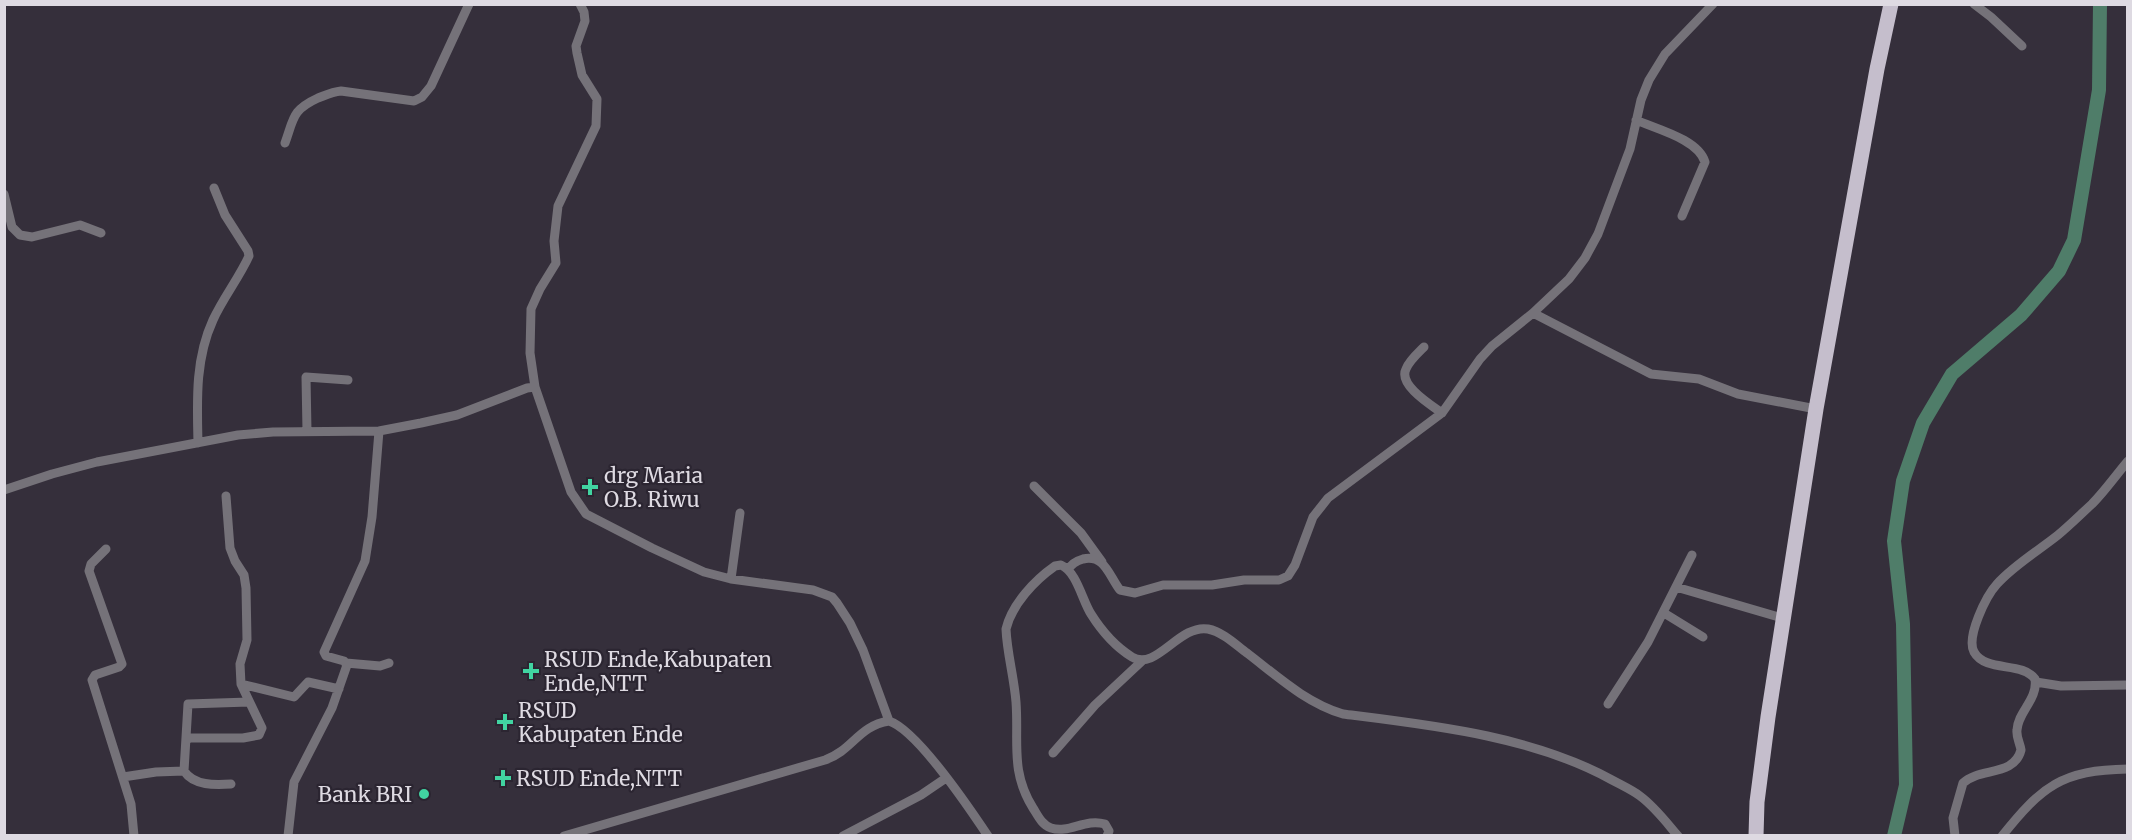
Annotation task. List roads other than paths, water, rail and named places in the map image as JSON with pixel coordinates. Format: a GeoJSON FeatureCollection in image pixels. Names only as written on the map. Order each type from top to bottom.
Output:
{"type":"FeatureCollection","features":[{"type":"Feature","properties":{"kind":"highway"},"geometry":{"type":"LineString","coordinates":[[1756,836],[1758,792],[1782,618],[1816,409],[1867,123],[1891,4]]}},
{"type":"Feature","properties":{"kind":"street"},"geometry":{"type":"LineString","coordinates":[[285,143],[301,107],[329,93],[341,91],[409,100],[422,97],[431,86],[469,4]]}},
{"type":"Feature","properties":{"kind":"street"},"geometry":{"type":"LineString","coordinates":[[580,4],[585,21],[576,46],[582,75],[597,99],[596,126],[558,206],[554,240],[556,263],[531,309],[530,352],[535,387],[571,492],[586,514],[704,572],[731,579],[813,590],[831,597],[850,623],[863,650],[889,721],[902,728],[913,738],[946,778],[988,836]]}},
{"type":"Feature","properties":{"kind":"street"},"geometry":{"type":"LineString","coordinates":[[1034,486],[1081,532],[1120,590],[1135,593],[1169,584],[1212,585],[1244,580],[1279,580],[1288,576],[1295,566],[1313,517],[1328,498],[1442,413],[1480,359],[1569,279],[1585,258],[1598,234],[1630,149],[1641,100],[1649,80],[1665,54],[1713,4]]}},
{"type":"Feature","properties":{"kind":"street"},"geometry":{"type":"LineString","coordinates":[[1974,4],[2022,46]]}},
{"type":"Feature","properties":{"kind":"street"},"geometry":{"type":"LineString","coordinates":[[1636,120],[1685,141],[1703,155],[1705,162],[1683,216]]}},
{"type":"Feature","properties":{"kind":"street"},"geometry":{"type":"LineString","coordinates":[[198,443],[197,381],[208,333],[249,256],[225,215],[214,188]]}},
{"type":"Feature","properties":{"kind":"street"},"geometry":{"type":"LineString","coordinates":[[4,194],[12,227],[20,235],[32,237],[80,225],[101,233]]}},
{"type":"Feature","properties":{"kind":"street"},"geometry":{"type":"LineString","coordinates":[[1533,313],[1651,374],[1699,380],[1738,394],[1816,409]]}},
{"type":"Feature","properties":{"kind":"street"},"geometry":{"type":"LineString","coordinates":[[1424,347],[1406,369],[1404,376],[1407,384],[1442,413]]}},
{"type":"Feature","properties":{"kind":"street"},"geometry":{"type":"LineString","coordinates":[[307,431],[306,377],[348,380]]}},
{"type":"Feature","properties":{"kind":"street"},"geometry":{"type":"LineString","coordinates":[[4,490],[97,462],[250,434],[379,430],[457,415],[535,387]]}},
{"type":"Feature","properties":{"kind":"street"},"geometry":{"type":"LineString","coordinates":[[379,430],[372,517],[365,561],[324,652],[326,656],[346,663],[380,666],[389,663]]}},
{"type":"Feature","properties":{"kind":"street"},"geometry":{"type":"LineString","coordinates":[[1955,836],[1953,818],[1963,783],[1976,776],[2002,770],[2020,754],[2017,727],[2034,695],[2036,682],[2028,673],[1988,662],[1976,654],[1972,649],[1972,641],[1979,617],[1996,585],[2094,502],[2127,461]]}},
{"type":"Feature","properties":{"kind":"street"},"geometry":{"type":"LineString","coordinates":[[186,740],[190,738],[243,738],[259,735],[262,728],[241,684],[240,664],[248,640],[246,588],[244,575],[230,548],[226,496]]}},
{"type":"Feature","properties":{"kind":"street"},"geometry":{"type":"LineString","coordinates":[[731,579],[740,513]]}},
{"type":"Feature","properties":{"kind":"street"},"geometry":{"type":"LineString","coordinates":[[106,549],[91,564],[89,571],[122,664],[95,675],[92,680],[131,804],[134,836]]}},
{"type":"Feature","properties":{"kind":"street"},"geometry":{"type":"LineString","coordinates":[[1608,704],[1648,642],[1692,555]]}},
{"type":"Feature","properties":{"kind":"street"},"geometry":{"type":"LineString","coordinates":[[1068,570],[1071,565],[1084,559],[1103,562]]}},
{"type":"Feature","properties":{"kind":"street"},"geometry":{"type":"LineString","coordinates":[[1107,836],[1109,831],[1105,824],[1096,821],[1061,830],[1044,825],[1024,793],[1019,780],[1016,702],[1006,635],[1008,622],[1024,596],[1049,570],[1060,565],[1068,570],[1100,627],[1112,641],[1131,656],[1142,660],[1152,658],[1185,633],[1209,629],[1227,638],[1298,693],[1330,710],[1342,714],[1480,735],[1534,749],[1585,766],[1638,794],[1662,816],[1678,836]]}},
{"type":"Feature","properties":{"kind":"street"},"geometry":{"type":"LineString","coordinates":[[1676,587],[1782,618]]}},
{"type":"Feature","properties":{"kind":"street"},"geometry":{"type":"LineString","coordinates":[[1664,613],[1703,637]]}},
{"type":"Feature","properties":{"kind":"street"},"geometry":{"type":"LineString","coordinates":[[1053,753],[1095,705],[1142,660]]}},
{"type":"Feature","properties":{"kind":"street"},"geometry":{"type":"LineString","coordinates":[[288,836],[294,782],[339,689],[346,663]]}},
{"type":"Feature","properties":{"kind":"street"},"geometry":{"type":"LineString","coordinates":[[241,684],[293,696],[296,696],[308,682],[339,689]]}},
{"type":"Feature","properties":{"kind":"street"},"geometry":{"type":"LineString","coordinates":[[2036,682],[2061,686],[2127,685]]}},
{"type":"Feature","properties":{"kind":"street"},"geometry":{"type":"LineString","coordinates":[[231,784],[208,784],[189,777],[184,771],[188,704],[249,702]]}},
{"type":"Feature","properties":{"kind":"street"},"geometry":{"type":"LineString","coordinates":[[566,835],[834,757],[869,727],[889,721]]}},
{"type":"Feature","properties":{"kind":"street"},"geometry":{"type":"LineString","coordinates":[[2002,836],[2020,813],[2038,796],[2067,777],[2097,770],[2127,769]]}},
{"type":"Feature","properties":{"kind":"street"},"geometry":{"type":"LineString","coordinates":[[123,777],[184,771]]}},
{"type":"Feature","properties":{"kind":"street"},"geometry":{"type":"LineString","coordinates":[[843,836],[921,795],[946,778]]}},
{"type":"Feature","properties":{"kind":"waterway"},"geometry":{"type":"LineString","coordinates":[[1894,836],[1906,785],[1903,624],[1894,541],[1903,481],[1923,423],[1952,374],[2021,315],[2059,271],[2074,240],[2099,90],[2100,4]]}},
{"type":"Feature","properties":{"kind":"place","name":"drg Maria O.B. Riwu"},"geometry":{"type":"Point","coordinates":[590,487]}},
{"type":"Feature","properties":{"kind":"place","name":"RSUD Ende,Kabupaten Ende,NTT"},"geometry":{"type":"Point","coordinates":[531,671]}},
{"type":"Feature","properties":{"kind":"place","name":"RSUD Kabupaten Ende"},"geometry":{"type":"Point","coordinates":[505,722]}},
{"type":"Feature","properties":{"kind":"place","name":"RSUD Ende,NTT"},"geometry":{"type":"Point","coordinates":[503,778]}},
{"type":"Feature","properties":{"kind":"place","name":"Bank BRI"},"geometry":{"type":"Point","coordinates":[424,794]}}]}
